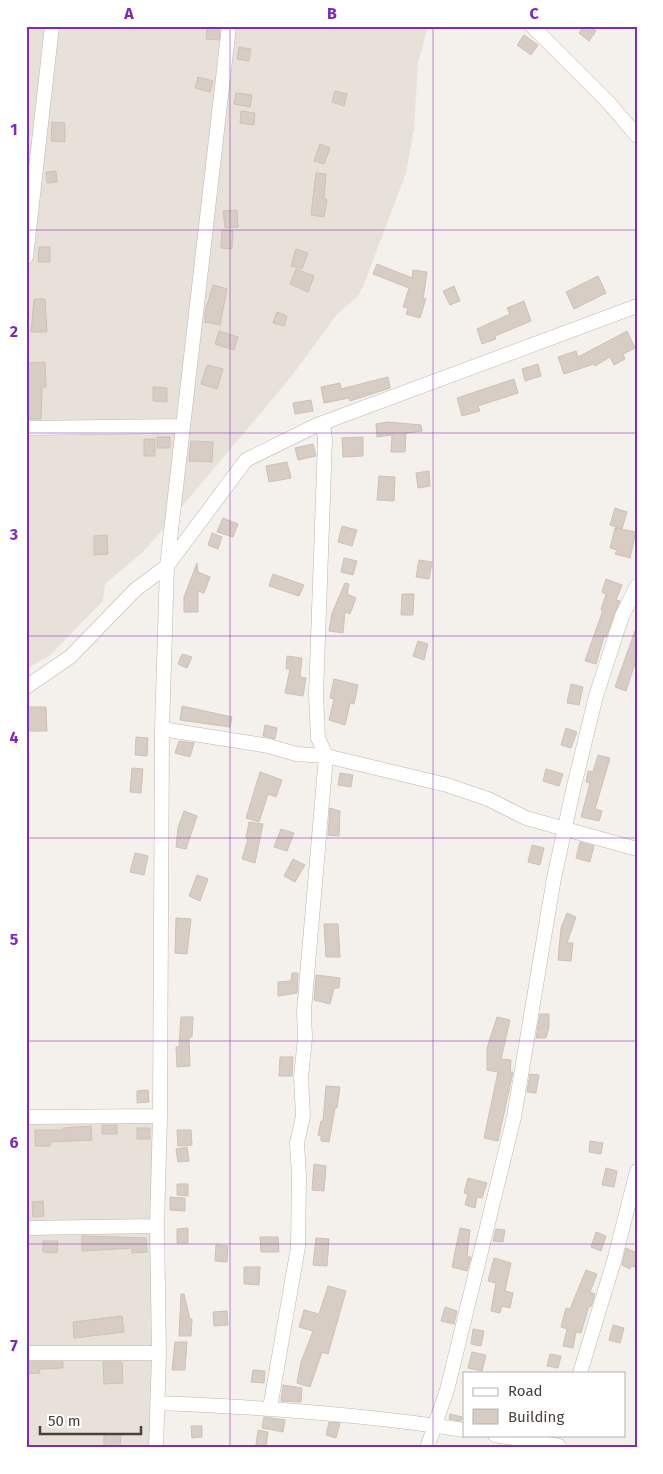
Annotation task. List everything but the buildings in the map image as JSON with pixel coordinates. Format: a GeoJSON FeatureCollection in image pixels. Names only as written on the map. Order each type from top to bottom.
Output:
{"type":"FeatureCollection","features":[{"type":"Feature","properties":{"kind":"street"},"geometry":{"type":"LineString","coordinates":[[26,257],[52,26]]}},
{"type":"Feature","properties":{"kind":"street"},"geometry":{"type":"LineString","coordinates":[[156,1448],[159,1353],[157,1226],[160,1116],[162,729],[167,566],[229,26]]}},
{"type":"Feature","properties":{"kind":"street"},"geometry":{"type":"LineString","coordinates":[[539,29],[636,134]]}},
{"type":"Feature","properties":{"kind":"street"},"geometry":{"type":"LineString","coordinates":[[26,687],[70,656],[134,590],[167,566],[246,460],[323,423],[637,306]]}},
{"type":"Feature","properties":{"kind":"street"},"geometry":{"type":"LineString","coordinates":[[270,1408],[298,1247],[299,1176],[297,1143],[303,1116],[301,1076],[305,1038],[304,1011],[326,756],[318,738],[316,695],[325,440],[323,423]]}},
{"type":"Feature","properties":{"kind":"street"},"geometry":{"type":"LineString","coordinates":[[26,428],[183,426]]}},
{"type":"Feature","properties":{"kind":"street"},"geometry":{"type":"LineString","coordinates":[[427,1448],[447,1390],[514,1117],[554,878],[596,696],[622,616],[637,586]]}},
{"type":"Feature","properties":{"kind":"street"},"geometry":{"type":"LineString","coordinates":[[162,729],[269,746],[296,754],[326,756],[447,785],[488,799],[526,818],[637,849]]}},
{"type":"Feature","properties":{"kind":"street"},"geometry":{"type":"LineString","coordinates":[[26,1117],[160,1116]]}},
{"type":"Feature","properties":{"kind":"street"},"geometry":{"type":"LineString","coordinates":[[580,1372],[614,1261],[637,1171]]}},
{"type":"Feature","properties":{"kind":"street"},"geometry":{"type":"LineString","coordinates":[[26,1228],[157,1226]]}},
{"type":"Feature","properties":{"kind":"street"},"geometry":{"type":"LineString","coordinates":[[26,1353],[159,1353]]}},
{"type":"Feature","properties":{"kind":"street"},"geometry":{"type":"LineString","coordinates":[[157,1403],[270,1408],[358,1415],[463,1430]]}},
{"type":"Feature","properties":{"kind":"street"},"geometry":{"type":"LineString","coordinates":[[502,1436],[560,1443]]}},
{"type":"Feature","properties":{"kind":"shaded area"},"geometry":{"type":"Polygon","coordinates":[[[26,26],[428,26],[418,63],[414,129],[406,173],[363,287],[357,297],[337,314],[291,377],[146,549],[105,584],[103,601],[49,656],[26,669],[26,26]]]}},
{"type":"Feature","properties":{"kind":"shaded area"},"geometry":{"type":"Polygon","coordinates":[[[154,1120],[152,1448],[26,1448],[26,1122],[154,1120]]]}}]}
